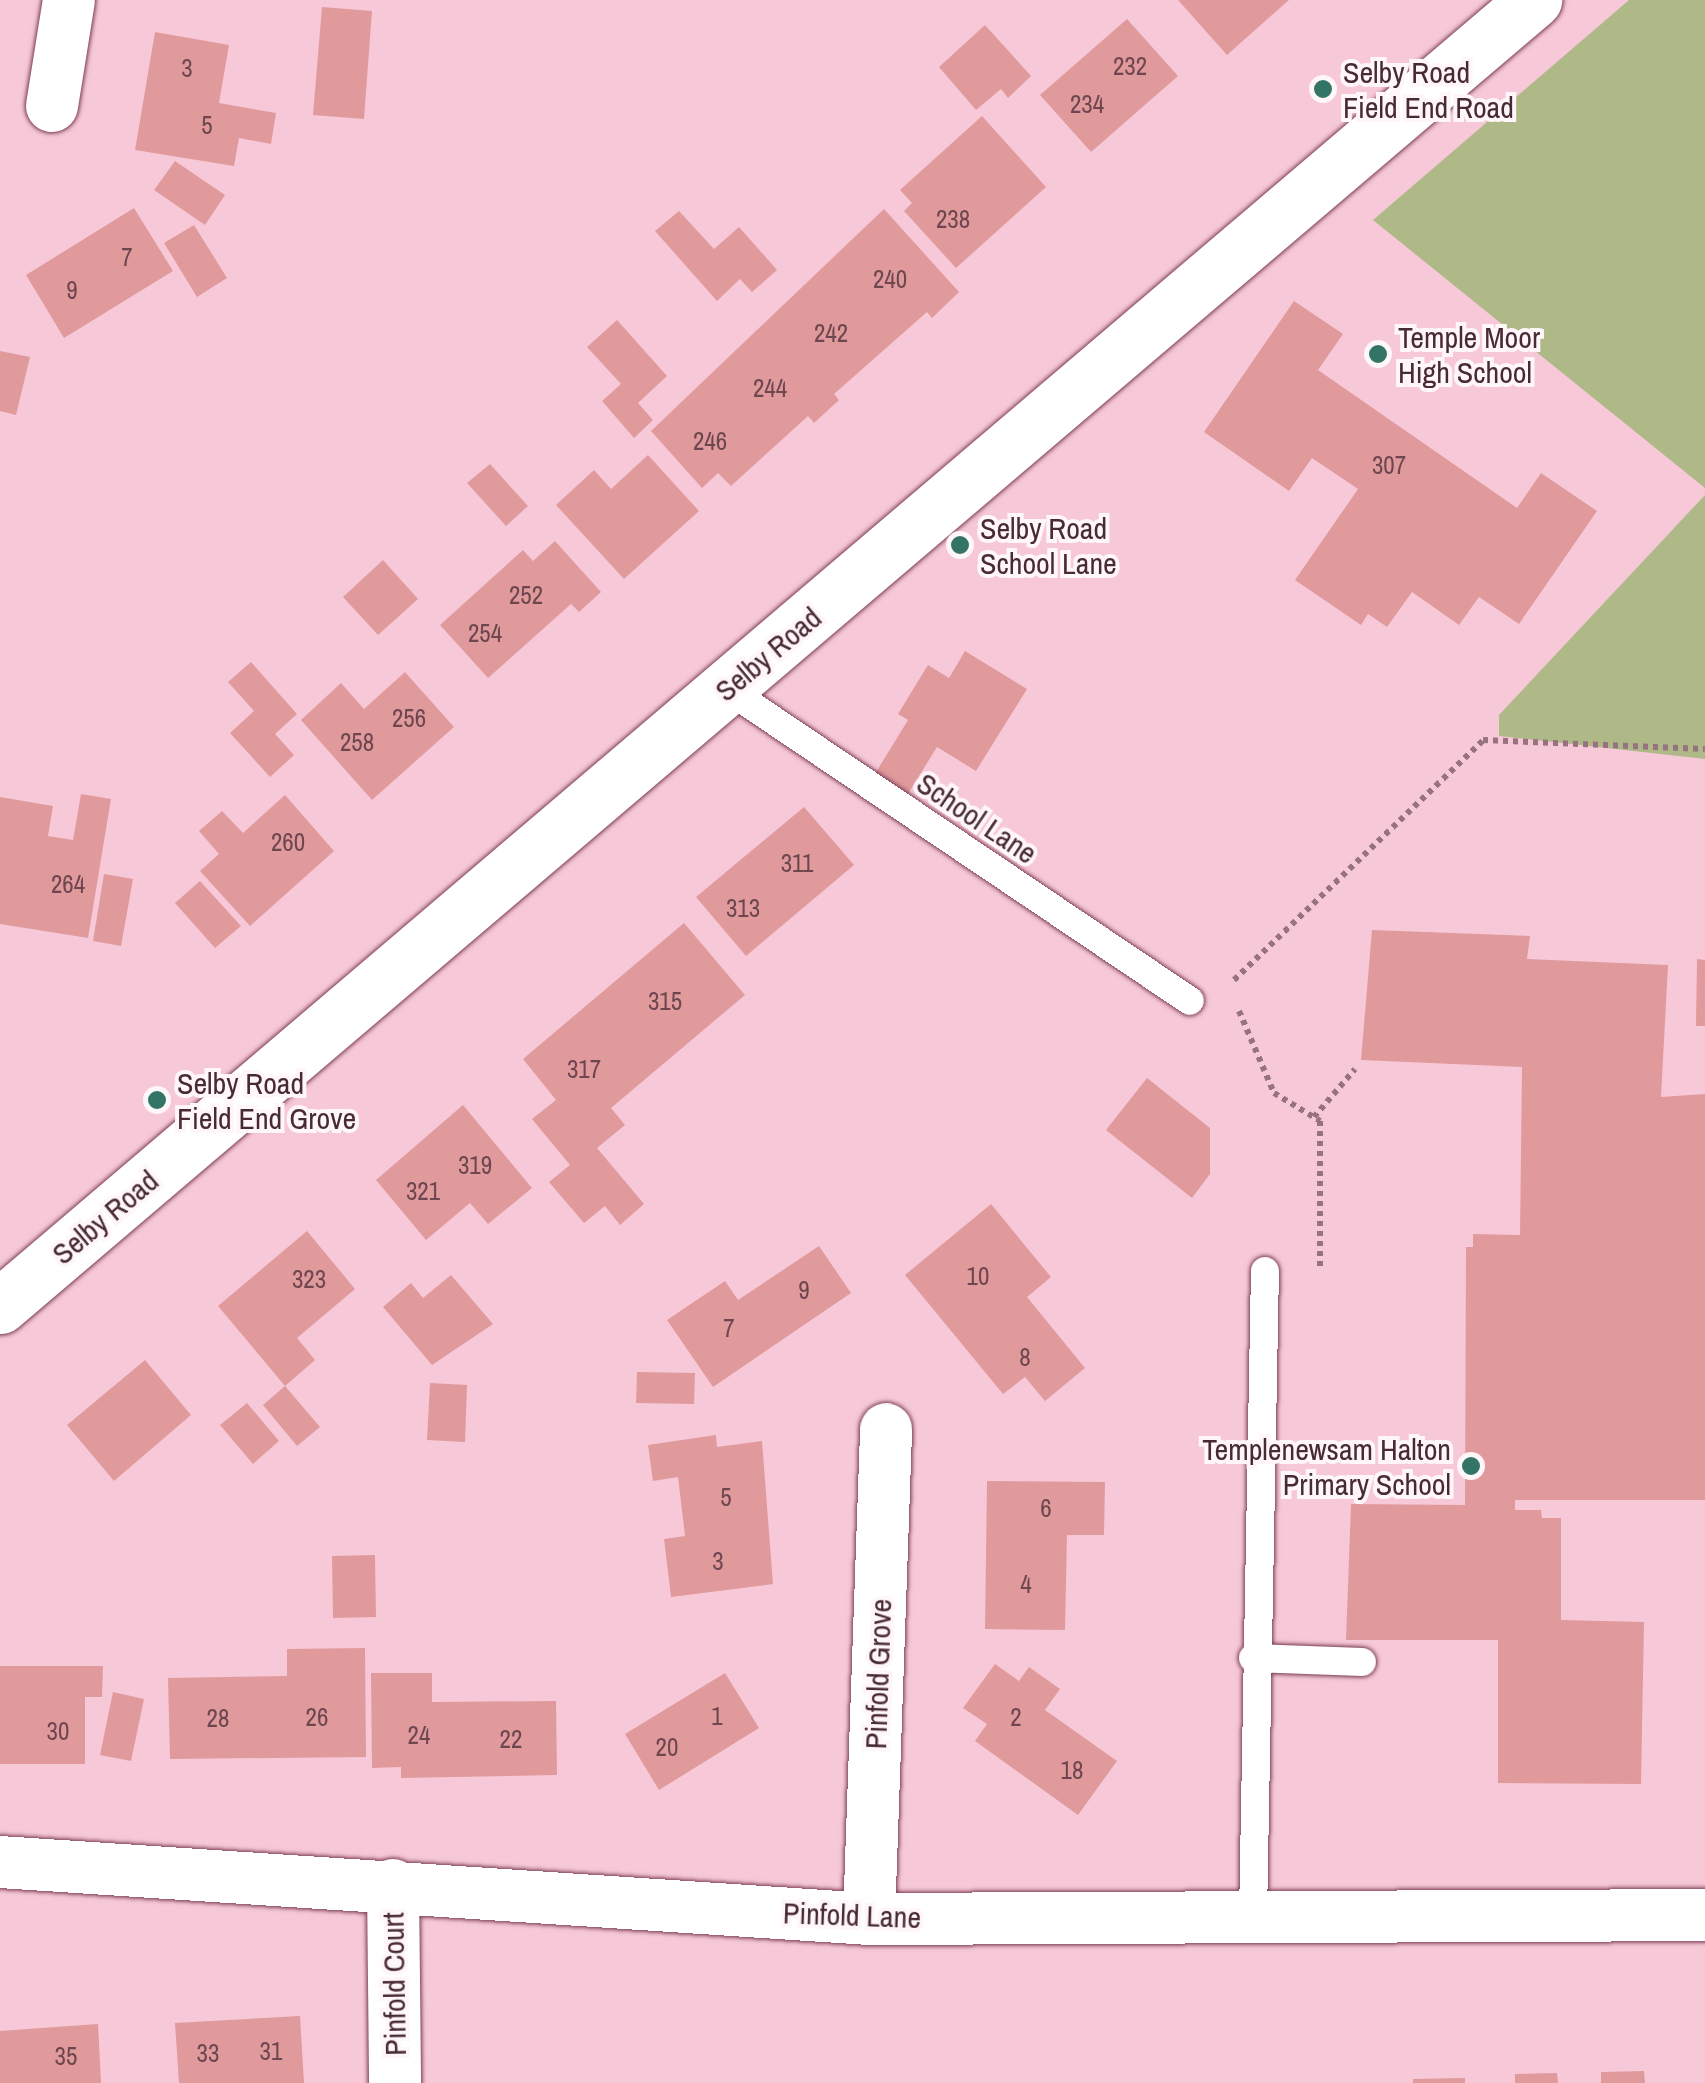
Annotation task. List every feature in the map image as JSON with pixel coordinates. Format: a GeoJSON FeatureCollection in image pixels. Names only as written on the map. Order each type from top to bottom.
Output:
{"type":"FeatureCollection","features":[{"type":"Feature","properties":{"kind":"main road","name":"Selby Road"},"geometry":{"type":"LineString","coordinates":[[0,1306],[1534,0]]}},
{"type":"Feature","properties":{"kind":"street"},"geometry":{"type":"LineString","coordinates":[[52,106],[69,0]]}},
{"type":"Feature","properties":{"kind":"street","name":"Pinfold Grove"},"geometry":{"type":"LineString","coordinates":[[869,1919],[886,1429]]}},
{"type":"Feature","properties":{"kind":"street","name":"Pinfold Lane"},"geometry":{"type":"LineString","coordinates":[[0,1862],[869,1919],[1705,1915]]}},
{"type":"Feature","properties":{"kind":"street","name":"Pinfold Court"},"geometry":{"type":"LineString","coordinates":[[393,1885],[395,2083]]}},
{"type":"Feature","properties":{"kind":"lane","name":"School Lane"},"geometry":{"type":"LineString","coordinates":[[727,689],[1190,1000]]}},
{"type":"Feature","properties":{"kind":"lane"},"geometry":{"type":"LineString","coordinates":[[1253,1917],[1253,1658],[1265,1272]]}},
{"type":"Feature","properties":{"kind":"lane"},"geometry":{"type":"LineString","coordinates":[[1253,1658],[1362,1662]]}},
{"type":"Feature","properties":{"kind":"path"},"geometry":{"type":"LineString","coordinates":[[1220,1004],[1232,982],[1483,740],[1705,749]]}},
{"type":"Feature","properties":{"kind":"path"},"geometry":{"type":"LineString","coordinates":[[1190,1000],[1237,1006],[1274,1093],[1320,1121],[1320,1270]]}},
{"type":"Feature","properties":{"kind":"path"},"geometry":{"type":"LineString","coordinates":[[1314,1117],[1355,1069]]}},
{"type":"Feature","properties":{"kind":"green space"},"geometry":{"type":"Polygon","coordinates":[[[1629,0],[1705,0],[1705,488],[1373,220],[1629,0]]]}},
{"type":"Feature","properties":{"kind":"green space"},"geometry":{"type":"Polygon","coordinates":[[[1705,495],[1705,759],[1499,736],[1499,715],[1705,495]]]}},
{"type":"Feature","properties":{"kind":"building"},"geometry":{"type":"Polygon","coordinates":[[[1178,0],[1289,0],[1227,55],[1178,0]]]}},
{"type":"Feature","properties":{"kind":"building"},"geometry":{"type":"Polygon","coordinates":[[[322,7],[372,11],[364,119],[313,115],[322,7]]]}},
{"type":"Feature","properties":{"kind":"building"},"geometry":{"type":"Polygon","coordinates":[[[1127,19],[1178,76],[1091,152],[1040,95],[1127,19]]]}},
{"type":"Feature","properties":{"kind":"building"},"geometry":{"type":"Polygon","coordinates":[[[985,25],[1031,76],[1008,98],[1001,89],[976,110],[939,67],[985,25]]]}},
{"type":"Feature","properties":{"kind":"building"},"geometry":{"type":"Polygon","coordinates":[[[155,32],[229,45],[219,103],[276,113],[271,144],[239,138],[234,166],[135,150],[155,32]]]}},
{"type":"Feature","properties":{"kind":"building"},"geometry":{"type":"Polygon","coordinates":[[[982,116],[1046,187],[956,268],[904,211],[912,203],[900,190],[982,116]]]}},
{"type":"Feature","properties":{"kind":"building"},"geometry":{"type":"Polygon","coordinates":[[[175,161],[225,195],[205,225],[154,190],[175,161]]]}},
{"type":"Feature","properties":{"kind":"building"},"geometry":{"type":"Polygon","coordinates":[[[134,208],[173,271],[64,338],[26,275],[134,208]]]}},
{"type":"Feature","properties":{"kind":"building"},"geometry":{"type":"Polygon","coordinates":[[[884,209],[959,292],[932,318],[927,312],[834,394],[839,400],[814,423],[808,416],[731,486],[718,473],[702,488],[651,431],[884,209]]]}},
{"type":"Feature","properties":{"kind":"building"},"geometry":{"type":"Polygon","coordinates":[[[679,211],[714,249],[739,227],[777,270],[752,292],[740,279],[717,301],[655,231],[679,211]]]}},
{"type":"Feature","properties":{"kind":"building"},"geometry":{"type":"Polygon","coordinates":[[[194,225],[227,278],[197,297],[164,243],[194,225]]]}},
{"type":"Feature","properties":{"kind":"building"},"geometry":{"type":"Polygon","coordinates":[[[1294,301],[1343,334],[1318,370],[1517,508],[1541,473],[1597,511],[1519,624],[1479,597],[1459,625],[1412,592],[1387,627],[1368,614],[1361,625],[1295,580],[1358,489],[1312,458],[1289,491],[1204,432],[1294,301]]]}},
{"type":"Feature","properties":{"kind":"building"},"geometry":{"type":"Polygon","coordinates":[[[617,320],[667,376],[638,403],[653,420],[634,438],[602,401],[621,384],[587,347],[617,320]]]}},
{"type":"Feature","properties":{"kind":"building"},"geometry":{"type":"Polygon","coordinates":[[[0,351],[30,357],[16,415],[0,411],[0,351]]]}},
{"type":"Feature","properties":{"kind":"building"},"geometry":{"type":"Polygon","coordinates":[[[648,455],[699,511],[624,579],[556,505],[594,470],[611,489],[648,455]]]}},
{"type":"Feature","properties":{"kind":"building"},"geometry":{"type":"Polygon","coordinates":[[[490,464],[528,506],[506,526],[467,483],[490,464]]]}},
{"type":"Feature","properties":{"kind":"building"},"geometry":{"type":"Polygon","coordinates":[[[555,541],[601,592],[579,612],[571,604],[488,678],[440,625],[523,550],[533,561],[555,541]]]}},
{"type":"Feature","properties":{"kind":"building"},"geometry":{"type":"Polygon","coordinates":[[[383,560],[418,599],[378,635],[343,597],[383,560]]]}},
{"type":"Feature","properties":{"kind":"building"},"geometry":{"type":"Polygon","coordinates":[[[965,651],[1027,689],[976,771],[937,747],[906,797],[873,777],[908,720],[898,714],[928,665],[949,678],[965,651]]]}},
{"type":"Feature","properties":{"kind":"building"},"geometry":{"type":"Polygon","coordinates":[[[251,662],[297,714],[275,734],[294,755],[270,777],[230,733],[254,711],[228,682],[251,662]]]}},
{"type":"Feature","properties":{"kind":"building"},"geometry":{"type":"Polygon","coordinates":[[[405,672],[454,727],[372,800],[301,720],[341,683],[364,709],[405,672]]]}},
{"type":"Feature","properties":{"kind":"building"},"geometry":{"type":"Polygon","coordinates":[[[81,794],[111,799],[88,938],[0,924],[0,797],[53,806],[48,836],[73,840],[81,794]]]}},
{"type":"Feature","properties":{"kind":"building"},"geometry":{"type":"Polygon","coordinates":[[[285,795],[334,851],[250,926],[200,871],[219,854],[199,831],[222,811],[243,833],[285,795]]]}},
{"type":"Feature","properties":{"kind":"building"},"geometry":{"type":"Polygon","coordinates":[[[804,807],[854,865],[746,956],[696,897],[804,807]]]}},
{"type":"Feature","properties":{"kind":"building"},"geometry":{"type":"Polygon","coordinates":[[[104,874],[133,879],[121,946],[93,941],[104,874]]]}},
{"type":"Feature","properties":{"kind":"building"},"geometry":{"type":"Polygon","coordinates":[[[200,881],[241,926],[215,948],[175,903],[200,881]]]}},
{"type":"Feature","properties":{"kind":"building"},"geometry":{"type":"Polygon","coordinates":[[[684,923],[745,995],[611,1108],[625,1125],[597,1148],[644,1204],[620,1225],[605,1206],[584,1223],[549,1182],[570,1165],[532,1119],[556,1100],[523,1059],[684,923]]]}},
{"type":"Feature","properties":{"kind":"building"},"geometry":{"type":"Polygon","coordinates":[[[1372,930],[1530,936],[1527,959],[1668,965],[1661,1097],[1705,1094],[1705,1500],[1515,1500],[1515,1510],[1541,1510],[1542,1518],[1561,1518],[1561,1620],[1644,1622],[1641,1784],[1498,1783],[1498,1640],[1346,1640],[1351,1504],[1465,1505],[1466,1247],[1473,1247],[1473,1234],[1520,1235],[1522,1067],[1361,1060],[1372,930]]]}},
{"type":"Feature","properties":{"kind":"building"},"geometry":{"type":"Polygon","coordinates":[[[1697,959],[1705,960],[1705,1026],[1696,1026],[1697,959]]]}},
{"type":"Feature","properties":{"kind":"building"},"geometry":{"type":"Polygon","coordinates":[[[1147,1078],[1210,1128],[1210,1174],[1192,1198],[1106,1130],[1147,1078]]]}},
{"type":"Feature","properties":{"kind":"building"},"geometry":{"type":"Polygon","coordinates":[[[463,1105],[532,1188],[488,1224],[470,1203],[426,1240],[376,1180],[463,1105]]]}},
{"type":"Feature","properties":{"kind":"building"},"geometry":{"type":"Polygon","coordinates":[[[991,1204],[1051,1277],[1027,1297],[1085,1368],[1045,1401],[1025,1377],[1003,1394],[905,1275],[991,1204]]]}},
{"type":"Feature","properties":{"kind":"building"},"geometry":{"type":"Polygon","coordinates":[[[307,1231],[355,1289],[297,1338],[315,1360],[285,1386],[218,1306],[307,1231]]]}},
{"type":"Feature","properties":{"kind":"building"},"geometry":{"type":"Polygon","coordinates":[[[819,1246],[851,1293],[713,1387],[667,1320],[725,1281],[738,1300],[819,1246]]]}},
{"type":"Feature","properties":{"kind":"building"},"geometry":{"type":"Polygon","coordinates":[[[451,1275],[493,1324],[432,1365],[383,1307],[411,1283],[423,1298],[451,1275]]]}},
{"type":"Feature","properties":{"kind":"building"},"geometry":{"type":"Polygon","coordinates":[[[145,1360],[191,1415],[114,1481],[67,1425],[145,1360]]]}},
{"type":"Feature","properties":{"kind":"building"},"geometry":{"type":"Polygon","coordinates":[[[637,1372],[695,1373],[694,1404],[636,1403],[637,1372]]]}},
{"type":"Feature","properties":{"kind":"building"},"geometry":{"type":"Polygon","coordinates":[[[430,1383],[467,1385],[465,1442],[427,1440],[430,1383]]]}},
{"type":"Feature","properties":{"kind":"building"},"geometry":{"type":"Polygon","coordinates":[[[285,1386],[320,1427],[297,1446],[263,1405],[285,1386]]]}},
{"type":"Feature","properties":{"kind":"building"},"geometry":{"type":"Polygon","coordinates":[[[247,1403],[279,1441],[253,1464],[220,1425],[247,1403]]]}},
{"type":"Feature","properties":{"kind":"building"},"geometry":{"type":"Polygon","coordinates":[[[716,1435],[717,1447],[762,1441],[773,1584],[671,1597],[664,1539],[685,1536],[678,1477],[653,1481],[648,1445],[716,1435]]]}},
{"type":"Feature","properties":{"kind":"building"},"geometry":{"type":"Polygon","coordinates":[[[987,1481],[1105,1482],[1104,1535],[1067,1535],[1065,1630],[985,1629],[987,1481]]]}},
{"type":"Feature","properties":{"kind":"building"},"geometry":{"type":"Polygon","coordinates":[[[375,1555],[376,1617],[333,1618],[332,1556],[375,1555]]]}},
{"type":"Feature","properties":{"kind":"building"},"geometry":{"type":"Polygon","coordinates":[[[365,1648],[366,1757],[170,1759],[168,1678],[287,1676],[287,1649],[365,1648]]]}},
{"type":"Feature","properties":{"kind":"building"},"geometry":{"type":"Polygon","coordinates":[[[995,1664],[1019,1681],[1029,1667],[1060,1689],[1045,1710],[1117,1761],[1078,1815],[975,1741],[987,1724],[963,1708],[995,1664]]]}},
{"type":"Feature","properties":{"kind":"building"},"geometry":{"type":"Polygon","coordinates":[[[0,1666],[103,1666],[102,1697],[85,1697],[85,1764],[0,1764],[0,1666]]]}},
{"type":"Feature","properties":{"kind":"building"},"geometry":{"type":"Polygon","coordinates":[[[371,1673],[432,1673],[432,1702],[556,1701],[557,1775],[401,1778],[401,1767],[372,1768],[371,1673]]]}},
{"type":"Feature","properties":{"kind":"building"},"geometry":{"type":"Polygon","coordinates":[[[725,1673],[759,1728],[659,1790],[625,1734],[725,1673]]]}},
{"type":"Feature","properties":{"kind":"building"},"geometry":{"type":"Polygon","coordinates":[[[113,1692],[144,1699],[131,1761],[100,1755],[113,1692]]]}},
{"type":"Feature","properties":{"kind":"building"},"geometry":{"type":"Polygon","coordinates":[[[300,2016],[304,2083],[179,2083],[175,2023],[300,2016]]]}},
{"type":"Feature","properties":{"kind":"building"},"geometry":{"type":"Polygon","coordinates":[[[98,2024],[101,2083],[0,2083],[0,2031],[98,2024]]]}},
{"type":"Feature","properties":{"kind":"building"},"geometry":{"type":"Polygon","coordinates":[[[1644,2071],[1645,2083],[1601,2083],[1601,2072],[1644,2071]]]}},
{"type":"Feature","properties":{"kind":"building"},"geometry":{"type":"Polygon","coordinates":[[[1557,2073],[1558,2083],[1515,2083],[1515,2074],[1557,2073]]]}},
{"type":"Feature","properties":{"kind":"building"},"geometry":{"type":"Polygon","coordinates":[[[1465,2078],[1465,2083],[1413,2083],[1413,2079],[1465,2078]]]}},
{"type":"Feature","properties":{"kind":"place","name":"Selby Road Field End Road"},"geometry":{"type":"Point","coordinates":[1323,89]}},
{"type":"Feature","properties":{"kind":"place","name":"Temple Moor High School"},"geometry":{"type":"Point","coordinates":[1378,354]}},
{"type":"Feature","properties":{"kind":"place","name":"Selby Road School Lane"},"geometry":{"type":"Point","coordinates":[960,545]}},
{"type":"Feature","properties":{"kind":"place","name":"Selby Road Field End Grove"},"geometry":{"type":"Point","coordinates":[157,1100]}},
{"type":"Feature","properties":{"kind":"place","name":"Templenewsam Halton Primary School"},"geometry":{"type":"Point","coordinates":[1471,1466]}}]}
